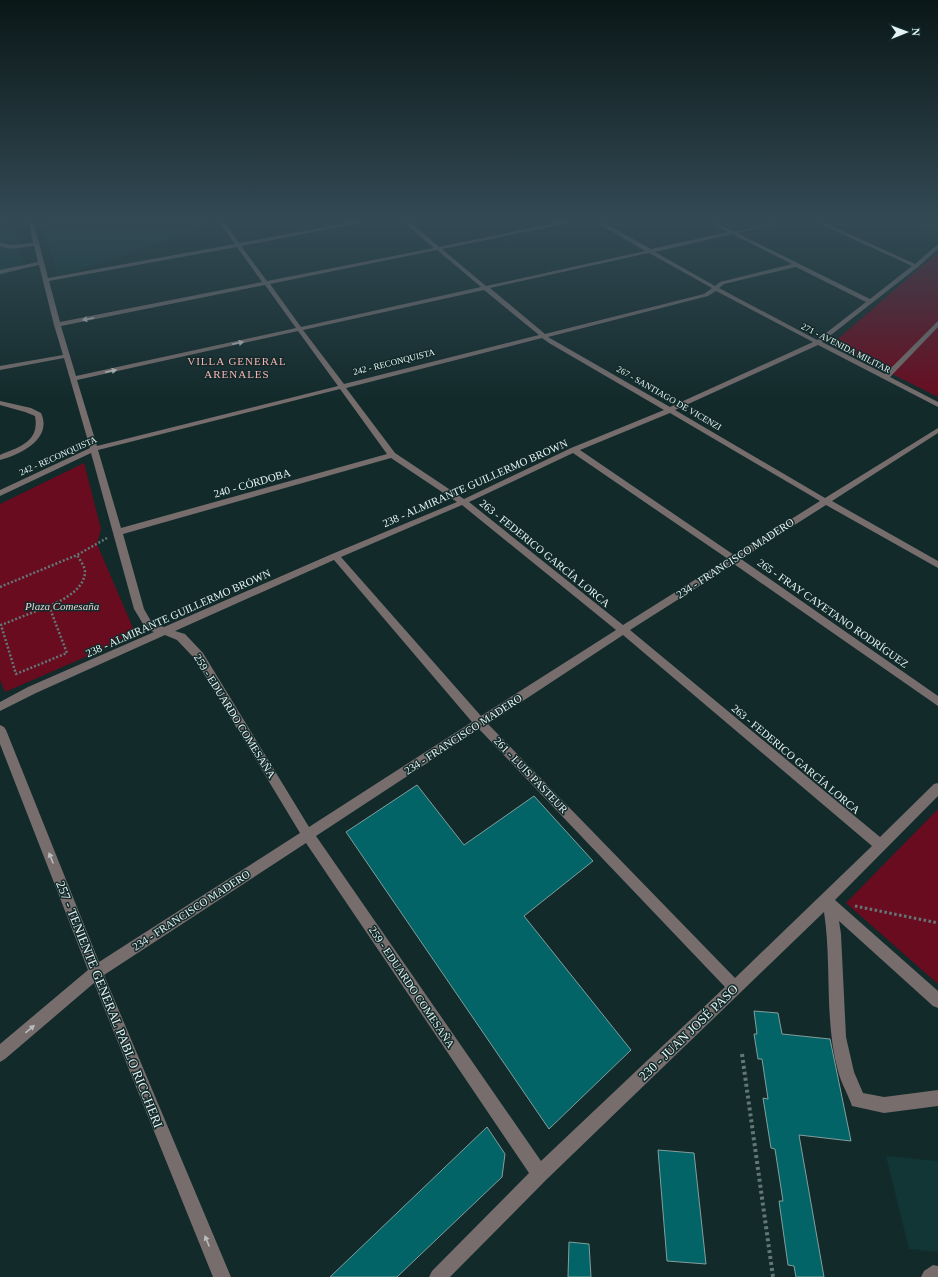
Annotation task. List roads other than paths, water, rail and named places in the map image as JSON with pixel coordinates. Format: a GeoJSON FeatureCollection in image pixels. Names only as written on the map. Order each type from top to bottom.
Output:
{"type":"FeatureCollection","features":[{"type":"Feature","properties":{"kind":"street","name":"259 - EDUARDO COMESAÑA"},"geometry":{"type":"LineString","coordinates":[[47,283],[57,325],[139,609],[149,626],[181,637],[190,645],[198,656],[308,834],[540,1174]]}},
{"type":"Feature","properties":{"kind":"street"},"geometry":{"type":"LineString","coordinates":[[57,325],[265,283]]}},
{"type":"Feature","properties":{"kind":"street","name":"263 - FEDERICO GARCÍA LORCA"},"geometry":{"type":"LineString","coordinates":[[265,283],[392,455],[463,502],[623,630],[880,845]]}},
{"type":"Feature","properties":{"kind":"street","name":"267 - SANTIAGO DE VICENZI"},"geometry":{"type":"LineString","coordinates":[[478,283],[542,335],[825,501],[938,565]]}},
{"type":"Feature","properties":{"kind":"street"},"geometry":{"type":"LineString","coordinates":[[73,379],[510,283]]}},
{"type":"Feature","properties":{"kind":"street","name":"271 - AVENIDA MILITAR"},"geometry":{"type":"LineString","coordinates":[[706,283],[938,406]]}},
{"type":"Feature","properties":{"kind":"street","name":"242 - RECONQUISTA"},"geometry":{"type":"LineString","coordinates":[[0,493],[94,449],[542,335],[706,295],[724,283]]}},
{"type":"Feature","properties":{"kind":"street"},"geometry":{"type":"LineString","coordinates":[[832,283],[869,301]]}},
{"type":"Feature","properties":{"kind":"street","name":"238 - ALMIRANTE GUILLERMO BROWN"},"geometry":{"type":"LineString","coordinates":[[0,707],[32,690],[335,556],[463,502],[574,450],[670,410],[817,343],[894,283]]}},
{"type":"Feature","properties":{"kind":"street"},"geometry":{"type":"LineString","coordinates":[[884,378],[937,327]]}},
{"type":"Feature","properties":{"kind":"street"},"geometry":{"type":"LineString","coordinates":[[0,368],[66,356]]}},
{"type":"Feature","properties":{"kind":"street"},"geometry":{"type":"LineString","coordinates":[[0,403],[28,410],[38,415],[42,423],[39,435],[28,446],[0,458]]}},
{"type":"Feature","properties":{"kind":"street","name":"234 - FRANCISCO MADERO"},"geometry":{"type":"LineString","coordinates":[[0,1054],[96,972],[308,834],[481,724],[623,630],[938,430]]}},
{"type":"Feature","properties":{"kind":"street","name":"265 - FRAY CAYETANO RODRÍGUEZ"},"geometry":{"type":"LineString","coordinates":[[574,450],[734,559],[938,702]]}},
{"type":"Feature","properties":{"kind":"street","name":"240 - CÓRDOBA"},"geometry":{"type":"LineString","coordinates":[[118,532],[392,455]]}},
{"type":"Feature","properties":{"kind":"street","name":"261 - LUIS PASTEUR"},"geometry":{"type":"LineString","coordinates":[[335,556],[481,724],[734,987]]}},
{"type":"Feature","properties":{"kind":"street","name":"257 - TENIENTE GENERAL PABLO RICCHERI"},"geometry":{"type":"LineString","coordinates":[[0,730],[96,972],[222,1277]]}},
{"type":"Feature","properties":{"kind":"street","name":"230 - JUAN JOSÉ PASO"},"geometry":{"type":"LineString","coordinates":[[438,1277],[540,1174],[734,987],[827,902],[880,845],[938,788]]}},
{"type":"Feature","properties":{"kind":"street"},"geometry":{"type":"LineString","coordinates":[[827,902],[938,1001]]}},
{"type":"Feature","properties":{"kind":"street"},"geometry":{"type":"LineString","coordinates":[[827,902],[834,934],[839,1037],[846,1072],[858,1100],[884,1105],[938,1098]]}},
{"type":"Feature","properties":{"kind":"street"},"geometry":{"type":"LineString","coordinates":[[930,1277],[933,1274],[938,1275]]}},
{"type":"Feature","properties":{"kind":"district","name":"VILLA GENERAL ARENALES"},"geometry":{"type":"Point","coordinates":[237,367]}},
{"type":"Feature","properties":{"kind":"park label","name":"Plaza Comesaña"},"geometry":{"type":"Point","coordinates":[62,606]}}]}
